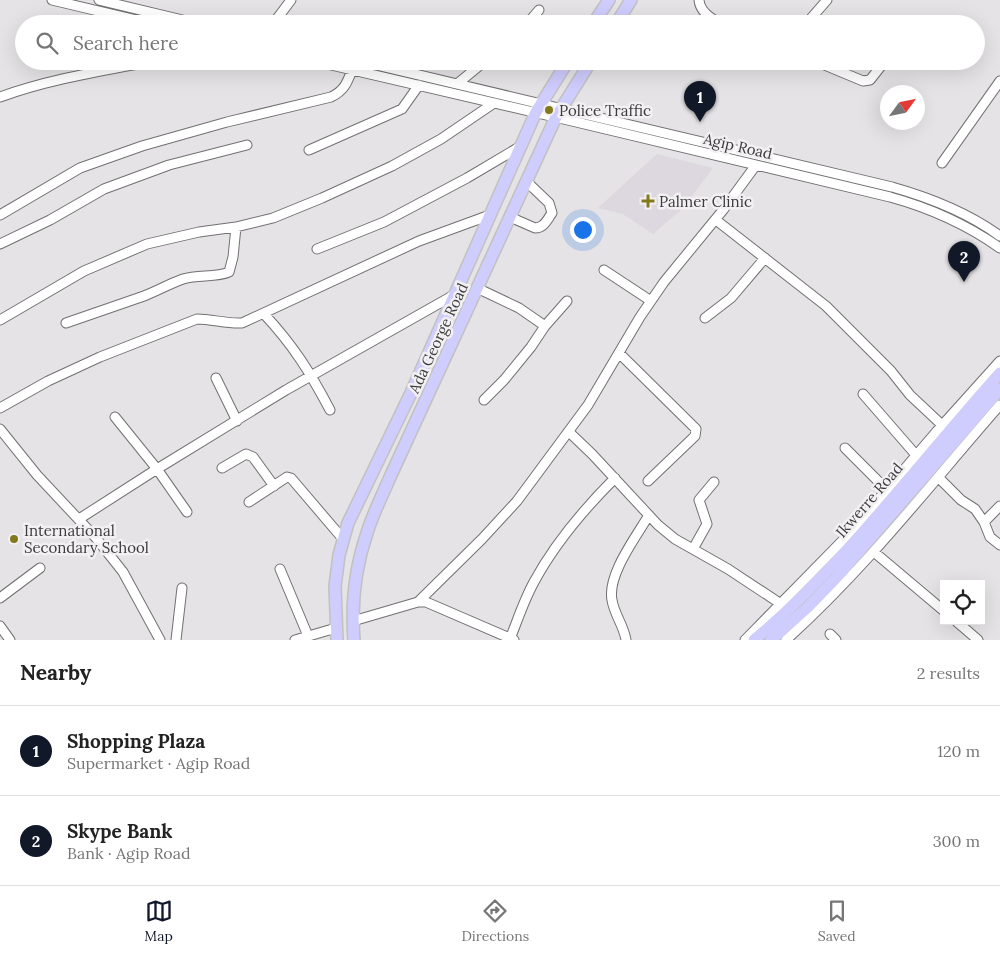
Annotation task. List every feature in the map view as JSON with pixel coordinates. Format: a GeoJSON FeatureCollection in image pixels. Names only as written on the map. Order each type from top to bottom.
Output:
{"type":"FeatureCollection","features":[{"type":"Feature","properties":{"kind":"main road"},"geometry":{"type":"LineString","coordinates":[[599,15],[609,0]]}},
{"type":"Feature","properties":{"kind":"main road"},"geometry":{"type":"LineString","coordinates":[[622,15],[631,0]]}},
{"type":"Feature","properties":{"kind":"main road","name":"Ada George Road"},"geometry":{"type":"LineString","coordinates":[[337,640],[335,586],[344,539],[351,516],[410,395],[538,108],[562,70]]}},
{"type":"Feature","properties":{"kind":"main road","name":"Ada George Road"},"geometry":{"type":"LineString","coordinates":[[354,640],[352,621],[353,593],[367,532],[391,475],[559,112],[586,70]]}},
{"type":"Feature","properties":{"kind":"main road","name":"Ikwerre Road"},"geometry":{"type":"LineString","coordinates":[[771,640],[821,594],[1000,373]]}},
{"type":"Feature","properties":{"kind":"main road","name":"Ikwerre Road"},"geometry":{"type":"LineString","coordinates":[[754,640],[810,589],[1000,389]]}},
{"type":"Feature","properties":{"kind":"street"},"geometry":{"type":"LineString","coordinates":[[52,0],[116,15]]}},
{"type":"Feature","properties":{"kind":"street"},"geometry":{"type":"LineString","coordinates":[[102,0],[134,4],[170,15]]}},
{"type":"Feature","properties":{"kind":"street"},"geometry":{"type":"LineString","coordinates":[[279,15],[290,0]]}},
{"type":"Feature","properties":{"kind":"street"},"geometry":{"type":"LineString","coordinates":[[698,0],[699,5],[708,15]]}},
{"type":"Feature","properties":{"kind":"street"},"geometry":{"type":"LineString","coordinates":[[814,15],[827,0]]}},
{"type":"Feature","properties":{"kind":"street"},"geometry":{"type":"LineString","coordinates":[[535,15],[539,10]]}},
{"type":"Feature","properties":{"kind":"street"},"geometry":{"type":"LineString","coordinates":[[0,96],[21,89],[106,70]]}},
{"type":"Feature","properties":{"kind":"street"},"geometry":{"type":"LineString","coordinates":[[0,215],[80,168],[133,149],[227,122],[331,97],[340,93],[352,70]]}},
{"type":"Feature","properties":{"kind":"street","name":"Agip Road"},"geometry":{"type":"LineString","coordinates":[[352,70],[494,103],[559,112],[916,193],[965,214],[1000,236]]}},
{"type":"Feature","properties":{"kind":"street","name":"Agip Road"},"geometry":{"type":"LineString","coordinates":[[398,70],[457,84],[538,108]]}},
{"type":"Feature","properties":{"kind":"street"},"geometry":{"type":"LineString","coordinates":[[457,84],[475,70]]}},
{"type":"Feature","properties":{"kind":"street"},"geometry":{"type":"LineString","coordinates":[[837,70],[863,81],[870,80],[878,70]]}},
{"type":"Feature","properties":{"kind":"street"},"geometry":{"type":"LineString","coordinates":[[942,163],[1000,81]]}},
{"type":"Feature","properties":{"kind":"street"},"geometry":{"type":"LineString","coordinates":[[309,150],[402,109],[419,86]]}},
{"type":"Feature","properties":{"kind":"street"},"geometry":{"type":"LineString","coordinates":[[0,320],[84,271],[147,244],[273,218],[392,166],[441,139],[494,103]]}},
{"type":"Feature","properties":{"kind":"street","name":"Agip Road"},"geometry":{"type":"LineString","coordinates":[[559,112],[756,165],[912,203],[960,223],[1000,248]]}},
{"type":"Feature","properties":{"kind":"street"},"geometry":{"type":"LineString","coordinates":[[0,244],[50,220],[104,189],[169,165],[247,145]]}},
{"type":"Feature","properties":{"kind":"street"},"geometry":{"type":"LineString","coordinates":[[317,249],[393,217],[467,178],[521,146]]}},
{"type":"Feature","properties":{"kind":"street"},"geometry":{"type":"LineString","coordinates":[[418,602],[482,539],[517,501],[570,432],[664,282],[716,220],[756,165]]}},
{"type":"Feature","properties":{"kind":"street"},"geometry":{"type":"LineString","coordinates":[[510,217],[539,228],[543,226],[552,213],[548,203],[526,182]]}},
{"type":"Feature","properties":{"kind":"street"},"geometry":{"type":"LineString","coordinates":[[0,408],[48,381],[100,356],[197,320],[209,319],[232,324],[242,323],[419,241],[490,215]]}},
{"type":"Feature","properties":{"kind":"street"},"geometry":{"type":"LineString","coordinates":[[716,220],[826,306],[891,371],[910,395],[942,425]]}},
{"type":"Feature","properties":{"kind":"street"},"geometry":{"type":"LineString","coordinates":[[66,323],[146,295],[185,278],[221,275],[229,272],[236,227]]}},
{"type":"Feature","properties":{"kind":"street"},"geometry":{"type":"LineString","coordinates":[[705,318],[731,298],[765,258]]}},
{"type":"Feature","properties":{"kind":"street"},"geometry":{"type":"LineString","coordinates":[[604,270],[651,301]]}},
{"type":"Feature","properties":{"kind":"street"},"geometry":{"type":"LineString","coordinates":[[477,288],[519,308],[545,326]]}},
{"type":"Feature","properties":{"kind":"street"},"geometry":{"type":"LineString","coordinates":[[79,519],[157,469],[312,376],[454,296]]}},
{"type":"Feature","properties":{"kind":"street"},"geometry":{"type":"LineString","coordinates":[[484,400],[532,347],[545,326],[568,301]]}},
{"type":"Feature","properties":{"kind":"street"},"geometry":{"type":"LineString","coordinates":[[264,314],[285,337],[312,376],[330,410]]}},
{"type":"Feature","properties":{"kind":"street"},"geometry":{"type":"LineString","coordinates":[[619,352],[696,429],[695,436],[648,481]]}},
{"type":"Feature","properties":{"kind":"street"},"geometry":{"type":"LineString","coordinates":[[745,640],[833,552],[942,425],[1000,361]]}},
{"type":"Feature","properties":{"kind":"street"},"geometry":{"type":"LineString","coordinates":[[216,378],[237,421]]}},
{"type":"Feature","properties":{"kind":"street"},"geometry":{"type":"LineString","coordinates":[[863,394],[916,456]]}},
{"type":"Feature","properties":{"kind":"street"},"geometry":{"type":"LineString","coordinates":[[786,640],[827,602],[874,552],[1000,405]]}},
{"type":"Feature","properties":{"kind":"street"},"geometry":{"type":"LineString","coordinates":[[115,417],[157,469],[187,512]]}},
{"type":"Feature","properties":{"kind":"street"},"geometry":{"type":"LineString","coordinates":[[0,429],[37,475],[96,538],[123,572],[160,640]]}},
{"type":"Feature","properties":{"kind":"street"},"geometry":{"type":"LineString","coordinates":[[570,432],[658,525],[675,539],[728,569],[781,604]]}},
{"type":"Feature","properties":{"kind":"street"},"geometry":{"type":"LineString","coordinates":[[845,448],[887,490]]}},
{"type":"Feature","properties":{"kind":"street"},"geometry":{"type":"LineString","coordinates":[[222,468],[246,454],[250,454],[274,486]]}},
{"type":"Feature","properties":{"kind":"street"},"geometry":{"type":"LineString","coordinates":[[938,477],[974,510],[984,522],[990,537],[1000,545]]}},
{"type":"Feature","properties":{"kind":"street"},"geometry":{"type":"LineString","coordinates":[[249,502],[286,478],[291,478],[344,539]]}},
{"type":"Feature","properties":{"kind":"street"},"geometry":{"type":"LineString","coordinates":[[352,621],[418,602],[426,602],[513,640],[522,608],[535,580],[555,549],[588,505],[615,478]]}},
{"type":"Feature","properties":{"kind":"street"},"geometry":{"type":"LineString","coordinates":[[693,549],[707,524],[699,500],[714,482]]}},
{"type":"Feature","properties":{"kind":"street"},"geometry":{"type":"LineString","coordinates":[[984,522],[1000,506]]}},
{"type":"Feature","properties":{"kind":"street"},"geometry":{"type":"LineString","coordinates":[[626,640],[612,600],[611,587],[630,546],[649,515]]}},
{"type":"Feature","properties":{"kind":"street"},"geometry":{"type":"LineString","coordinates":[[874,552],[940,608]]}},
{"type":"Feature","properties":{"kind":"street"},"geometry":{"type":"LineString","coordinates":[[0,598],[40,568]]}},
{"type":"Feature","properties":{"kind":"street"},"geometry":{"type":"LineString","coordinates":[[280,569],[308,636]]}},
{"type":"Feature","properties":{"kind":"street"},"geometry":{"type":"LineString","coordinates":[[176,640],[182,588]]}},
{"type":"Feature","properties":{"kind":"street"},"geometry":{"type":"LineString","coordinates":[[961,625],[978,640]]}},
{"type":"Feature","properties":{"kind":"street"},"geometry":{"type":"LineString","coordinates":[[0,626],[10,640]]}},
{"type":"Feature","properties":{"kind":"street"},"geometry":{"type":"LineString","coordinates":[[295,640],[336,628]]}},
{"type":"Feature","properties":{"kind":"shaded area","name":"Palmer Clinic"},"geometry":{"type":"Polygon","coordinates":[[[657,154],[713,168],[682,209],[653,234],[623,214],[598,208],[657,154]]]}},
{"type":"Feature","properties":{"kind":"place","name":"Police Traffic"},"geometry":{"type":"Point","coordinates":[549,110]}},
{"type":"Feature","properties":{"kind":"place","name":"Shopping Plaza"},"geometry":{"type":"Point","coordinates":[700,122]}},
{"type":"Feature","properties":{"kind":"place","name":"Palmer Clinic"},"geometry":{"type":"Point","coordinates":[648,201]}},
{"type":"Feature","properties":{"kind":"place","name":"Skype Bank"},"geometry":{"type":"Point","coordinates":[964,282]}},
{"type":"Feature","properties":{"kind":"place","name":"International Secondary School"},"geometry":{"type":"Point","coordinates":[14,539]}}]}
